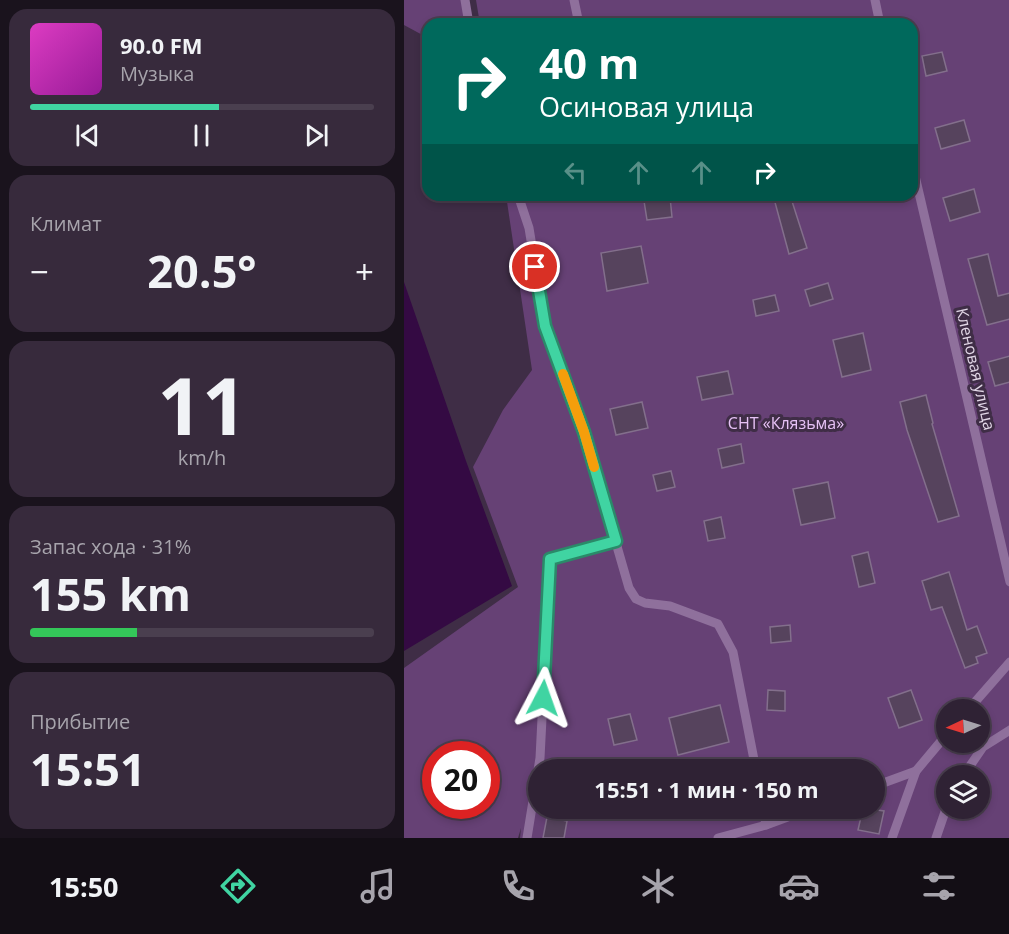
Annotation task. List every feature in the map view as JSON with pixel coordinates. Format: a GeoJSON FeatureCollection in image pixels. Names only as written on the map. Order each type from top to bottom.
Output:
{"type":"FeatureCollection","features":[{"type":"Feature","properties":{"kind":"lane"},"geometry":{"type":"LineString","coordinates":[[465,0],[468,18]]}},
{"type":"Feature","properties":{"kind":"lane"},"geometry":{"type":"LineString","coordinates":[[574,0],[578,18]]}},
{"type":"Feature","properties":{"kind":"lane"},"geometry":{"type":"LineString","coordinates":[[875,0],[879,18]]}},
{"type":"Feature","properties":{"kind":"lane","name":"Кленовая улица"},"geometry":{"type":"LineString","coordinates":[[918,189],[1010,582]]}},
{"type":"Feature","properties":{"kind":"lane"},"geometry":{"type":"LineString","coordinates":[[520,201],[529,228],[545,326],[584,432],[629,588],[636,599],[645,603],[670,606],[718,624],[733,652],[754,759]]}},
{"type":"Feature","properties":{"kind":"lane"},"geometry":{"type":"LineString","coordinates":[[527,838],[540,758],[550,559],[616,541]]}},
{"type":"Feature","properties":{"kind":"lane"},"geometry":{"type":"LineString","coordinates":[[978,699],[1010,662]]}},
{"type":"Feature","properties":{"kind":"lane"},"geometry":{"type":"LineString","coordinates":[[971,765],[983,747],[1010,730]]}},
{"type":"Feature","properties":{"kind":"lane"},"geometry":{"type":"LineString","coordinates":[[895,837],[916,771],[936,747]]}},
{"type":"Feature","properties":{"kind":"lane"},"geometry":{"type":"LineString","coordinates":[[885,782],[916,771]]}},
{"type":"Feature","properties":{"kind":"lane"},"geometry":{"type":"LineString","coordinates":[[765,819],[766,825]]}},
{"type":"Feature","properties":{"kind":"lane"},"geometry":{"type":"LineString","coordinates":[[718,838],[782,819]]}},
{"type":"Feature","properties":{"kind":"lane"},"geometry":{"type":"LineString","coordinates":[[936,838],[943,819]]}},
{"type":"Feature","properties":{"kind":"green space"},"geometry":{"type":"Polygon","coordinates":[[[404,0],[463,0],[466,18],[422,18],[422,35],[404,25],[404,0]]]}},
{"type":"Feature","properties":{"kind":"green space","name":"СНТ «Клязьма»"},"geometry":{"type":"Polygon","coordinates":[[[476,0],[1009,0],[1009,838],[520,838],[521,828],[518,838],[404,838],[404,668],[518,587],[473,467],[503,410],[532,370],[507,201],[918,201],[918,18],[479,18],[476,0]]]}},
{"type":"Feature","properties":{"kind":"shaded area"},"geometry":{"type":"Polygon","coordinates":[[[404,282],[512,586],[404,651],[404,282]]]}},
{"type":"Feature","properties":{"kind":"building"},"geometry":{"type":"Polygon","coordinates":[[[942,52],[947,71],[926,76],[922,56],[942,52]]]}},
{"type":"Feature","properties":{"kind":"building"},"geometry":{"type":"Polygon","coordinates":[[[964,120],[970,141],[941,149],[935,128],[964,120]]]}},
{"type":"Feature","properties":{"kind":"building"},"geometry":{"type":"Polygon","coordinates":[[[974,189],[980,212],[950,221],[943,198],[974,189]]]}},
{"type":"Feature","properties":{"kind":"building"},"geometry":{"type":"Polygon","coordinates":[[[644,201],[670,201],[672,217],[647,220],[644,201]]]}},
{"type":"Feature","properties":{"kind":"building"},"geometry":{"type":"Polygon","coordinates":[[[775,201],[792,201],[807,248],[789,254],[775,201]]]}},
{"type":"Feature","properties":{"kind":"building"},"geometry":{"type":"Polygon","coordinates":[[[641,246],[648,283],[607,291],[601,253],[641,246]]]}},
{"type":"Feature","properties":{"kind":"building"},"geometry":{"type":"Polygon","coordinates":[[[988,254],[998,296],[1010,293],[1010,319],[987,325],[968,259],[988,254]]]}},
{"type":"Feature","properties":{"kind":"building"},"geometry":{"type":"Polygon","coordinates":[[[828,283],[833,299],[810,306],[805,290],[828,283]]]}},
{"type":"Feature","properties":{"kind":"building"},"geometry":{"type":"Polygon","coordinates":[[[775,295],[779,311],[756,316],[753,300],[775,295]]]}},
{"type":"Feature","properties":{"kind":"building"},"geometry":{"type":"Polygon","coordinates":[[[863,333],[871,370],[842,377],[833,340],[863,333]]]}},
{"type":"Feature","properties":{"kind":"building"},"geometry":{"type":"Polygon","coordinates":[[[1010,356],[1010,382],[995,386],[988,362],[1010,356]]]}},
{"type":"Feature","properties":{"kind":"building"},"geometry":{"type":"Polygon","coordinates":[[[728,371],[733,394],[702,400],[697,377],[728,371]]]}},
{"type":"Feature","properties":{"kind":"building"},"geometry":{"type":"Polygon","coordinates":[[[926,395],[932,424],[959,516],[938,522],[900,402],[926,395]]]}},
{"type":"Feature","properties":{"kind":"building"},"geometry":{"type":"Polygon","coordinates":[[[642,402],[648,428],[616,435],[610,409],[642,402]]]}},
{"type":"Feature","properties":{"kind":"building"},"geometry":{"type":"Polygon","coordinates":[[[741,444],[744,463],[722,468],[718,449],[741,444]]]}},
{"type":"Feature","properties":{"kind":"building"},"geometry":{"type":"Polygon","coordinates":[[[671,471],[675,487],[657,491],[653,475],[671,471]]]}},
{"type":"Feature","properties":{"kind":"building"},"geometry":{"type":"Polygon","coordinates":[[[828,482],[835,518],[801,525],[793,489],[828,482]]]}},
{"type":"Feature","properties":{"kind":"building"},"geometry":{"type":"Polygon","coordinates":[[[721,517],[725,538],[708,541],[704,521],[721,517]]]}},
{"type":"Feature","properties":{"kind":"building"},"geometry":{"type":"Polygon","coordinates":[[[868,552],[875,583],[859,587],[852,556],[868,552]]]}},
{"type":"Feature","properties":{"kind":"building"},"geometry":{"type":"Polygon","coordinates":[[[949,572],[967,630],[977,626],[987,653],[976,657],[978,663],[965,668],[942,607],[931,610],[922,581],[949,572]]]}},
{"type":"Feature","properties":{"kind":"building"},"geometry":{"type":"Polygon","coordinates":[[[790,625],[791,641],[771,643],[770,627],[790,625]]]}},
{"type":"Feature","properties":{"kind":"building"},"geometry":{"type":"Polygon","coordinates":[[[768,690],[785,691],[785,711],[767,710],[768,690]]]}},
{"type":"Feature","properties":{"kind":"building"},"geometry":{"type":"Polygon","coordinates":[[[911,690],[922,720],[899,728],[888,698],[911,690]]]}},
{"type":"Feature","properties":{"kind":"building"},"geometry":{"type":"Polygon","coordinates":[[[720,705],[729,742],[678,755],[669,718],[720,705]]]}},
{"type":"Feature","properties":{"kind":"building"},"geometry":{"type":"Polygon","coordinates":[[[630,714],[637,740],[614,745],[608,719],[630,714]]]}},
{"type":"Feature","properties":{"kind":"building"},"geometry":{"type":"Polygon","coordinates":[[[547,819],[567,821],[564,838],[543,838],[547,819]]]}},
{"type":"Feature","properties":{"kind":"building"},"geometry":{"type":"Polygon","coordinates":[[[860,819],[882,819],[879,834],[858,830],[860,819]]]}},
{"type":"Feature","properties":{"kind":"slow traffic"},"geometry":{"type":"LineString","coordinates":[[563,374],[594,467]]}},
{"type":"Feature","properties":{"kind":"route"},"geometry":{"type":"LineString","coordinates":[[535,267],[545,326],[584,432],[616,541],[550,559],[543,698]]}}]}
